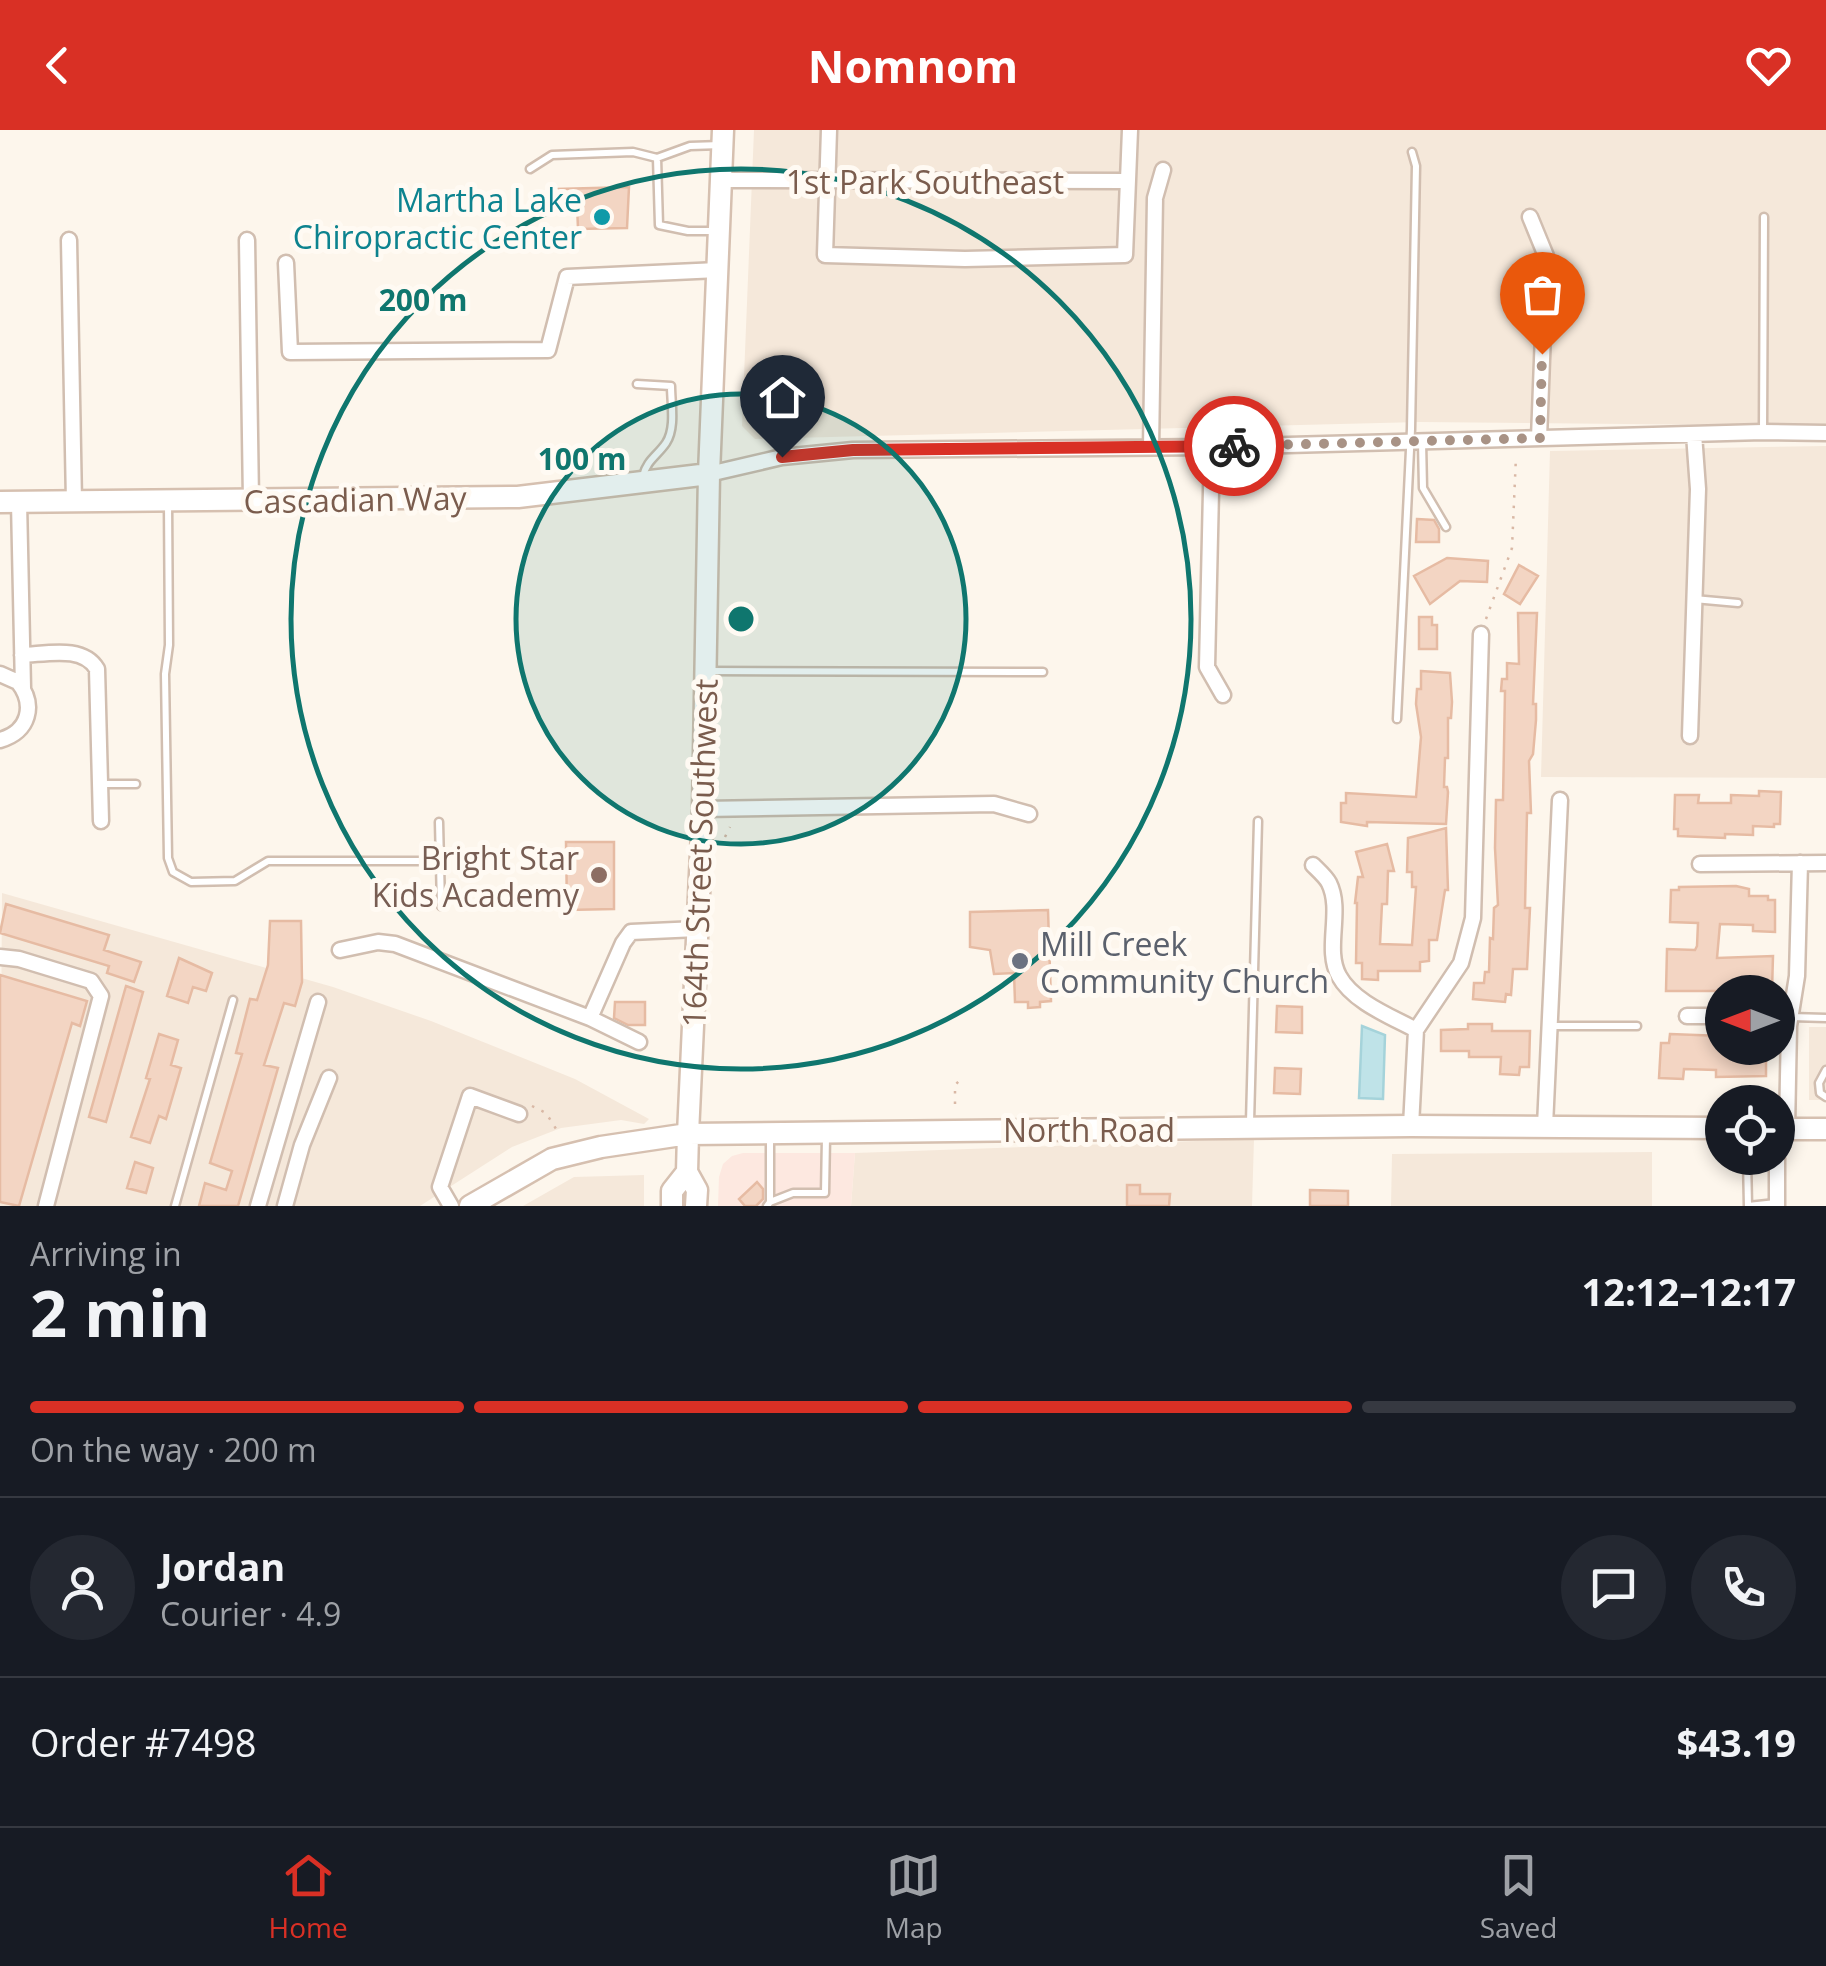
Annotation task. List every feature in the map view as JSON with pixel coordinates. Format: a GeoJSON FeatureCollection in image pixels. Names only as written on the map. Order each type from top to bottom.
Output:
{"type":"FeatureCollection","features":[{"type":"Feature","properties":{"kind":"street"},"geometry":{"type":"LineString","coordinates":[[829,130],[825,255],[965,259],[1125,255],[1130,130]]}},
{"type":"Feature","properties":{"kind":"street","name":"164th Street Southwest"},"geometry":{"type":"LineString","coordinates":[[696,1206],[697,1190],[688,1172],[688,1134],[704,809],[722,138]]}},
{"type":"Feature","properties":{"kind":"street"},"geometry":{"type":"LineString","coordinates":[[1151,448],[1155,198],[1163,170]]}},
{"type":"Feature","properties":{"kind":"street","name":"1st Park Southeast"},"geometry":{"type":"LineString","coordinates":[[721,180],[1128,181]]}},
{"type":"Feature","properties":{"kind":"street"},"geometry":{"type":"LineString","coordinates":[[1530,216],[1546,256],[1540,438]]}},
{"type":"Feature","properties":{"kind":"street"},"geometry":{"type":"LineString","coordinates":[[68,240],[74,502]]}},
{"type":"Feature","properties":{"kind":"street"},"geometry":{"type":"LineString","coordinates":[[247,240],[251,500]]}},
{"type":"Feature","properties":{"kind":"street"},"geometry":{"type":"LineString","coordinates":[[286,263],[290,352],[548,350],[567,277],[718,270]]}},
{"type":"Feature","properties":{"kind":"street"},"geometry":{"type":"LineString","coordinates":[[710,474],[782,457],[853,450],[1212,447],[1826,433]]}},
{"type":"Feature","properties":{"kind":"street"},"geometry":{"type":"LineString","coordinates":[[1690,736],[1698,489],[1694,434]]}},
{"type":"Feature","properties":{"kind":"street"},"geometry":{"type":"LineString","coordinates":[[1212,447],[1207,667],[1223,695]]}},
{"type":"Feature","properties":{"kind":"street","name":"Cascadian Way"},"geometry":{"type":"LineString","coordinates":[[10,502],[518,497],[710,474]]}},
{"type":"Feature","properties":{"kind":"street"},"geometry":{"type":"LineString","coordinates":[[0,740],[21,729],[28,718],[29,704],[23,688],[10,502]]}},
{"type":"Feature","properties":{"kind":"street"},"geometry":{"type":"LineString","coordinates":[[1411,1126],[1416,1030],[1461,962],[1473,918],[1481,634]]}},
{"type":"Feature","properties":{"kind":"street"},"geometry":{"type":"LineString","coordinates":[[22,655],[80,654],[95,664],[101,821]]}},
{"type":"Feature","properties":{"kind":"street"},"geometry":{"type":"LineString","coordinates":[[0,674],[23,688]]}},
{"type":"Feature","properties":{"kind":"street"},"geometry":{"type":"LineString","coordinates":[[1545,1126],[1560,800]]}},
{"type":"Feature","properties":{"kind":"street"},"geometry":{"type":"LineString","coordinates":[[704,809],[994,804],[1029,814]]}},
{"type":"Feature","properties":{"kind":"street"},"geometry":{"type":"LineString","coordinates":[[1700,864],[1826,863]]}},
{"type":"Feature","properties":{"kind":"street"},"geometry":{"type":"LineString","coordinates":[[1795,982],[1800,864]]}},
{"type":"Feature","properties":{"kind":"street"},"geometry":{"type":"LineString","coordinates":[[1314,865],[1329,882],[1333,900],[1334,960],[1338,974],[1347,987],[1416,1030]]}},
{"type":"Feature","properties":{"kind":"street"},"geometry":{"type":"LineString","coordinates":[[590,1018],[632,932],[698,929]]}},
{"type":"Feature","properties":{"kind":"street"},"geometry":{"type":"LineString","coordinates":[[340,950],[378,942],[396,944],[590,1018],[639,1042]]}},
{"type":"Feature","properties":{"kind":"street"},"geometry":{"type":"LineString","coordinates":[[0,957],[91,981],[100,996],[46,1206]]}},
{"type":"Feature","properties":{"kind":"street"},"geometry":{"type":"LineString","coordinates":[[258,1206],[318,1002]]}},
{"type":"Feature","properties":{"kind":"street"},"geometry":{"type":"LineString","coordinates":[[1687,1016],[1705,1016]]}},
{"type":"Feature","properties":{"kind":"street"},"geometry":{"type":"LineString","coordinates":[[285,1206],[302,1145],[328,1078]]}},
{"type":"Feature","properties":{"kind":"street"},"geometry":{"type":"LineString","coordinates":[[451,1206],[440,1187],[470,1096],[524,1109]]}},
{"type":"Feature","properties":{"kind":"street","name":"North Road"},"geometry":{"type":"LineString","coordinates":[[470,1206],[552,1159],[688,1134],[1411,1126],[1705,1128]]}},
{"type":"Feature","properties":{"kind":"street"},"geometry":{"type":"LineString","coordinates":[[1795,1128],[1826,1127]]}},
{"type":"Feature","properties":{"kind":"street","name":"164th Street Southwest"},"geometry":{"type":"LineString","coordinates":[[672,1206],[672,1191],[688,1172]]}},
{"type":"Feature","properties":{"kind":"street"},"geometry":{"type":"LineString","coordinates":[[1777,1175],[1777,1204]]}},
{"type":"Feature","properties":{"kind":"lane"},"geometry":{"type":"LineString","coordinates":[[530,169],[552,155],[633,152],[657,158],[722,138]]}},
{"type":"Feature","properties":{"kind":"lane"},"geometry":{"type":"LineString","coordinates":[[1397,719],[1416,441],[1416,166],[1412,152]]}},
{"type":"Feature","properties":{"kind":"lane"},"geometry":{"type":"LineString","coordinates":[[657,158],[659,226],[719,231]]}},
{"type":"Feature","properties":{"kind":"lane"},"geometry":{"type":"LineString","coordinates":[[1763,432],[1764,217]]}},
{"type":"Feature","properties":{"kind":"lane"},"geometry":{"type":"LineString","coordinates":[[637,384],[672,386],[672,433],[648,460],[643,482]]}},
{"type":"Feature","properties":{"kind":"lane"},"geometry":{"type":"LineString","coordinates":[[1416,441],[1422,488],[1446,526]]}},
{"type":"Feature","properties":{"kind":"lane"},"geometry":{"type":"LineString","coordinates":[[168,501],[169,645],[164,674],[168,858],[173,872],[192,882],[235,881],[268,862],[440,861]]}},
{"type":"Feature","properties":{"kind":"lane"},"geometry":{"type":"LineString","coordinates":[[1693,599],[1738,603]]}},
{"type":"Feature","properties":{"kind":"lane"},"geometry":{"type":"LineString","coordinates":[[706,671],[1043,672]]}},
{"type":"Feature","properties":{"kind":"lane"},"geometry":{"type":"LineString","coordinates":[[100,784],[136,784]]}},
{"type":"Feature","properties":{"kind":"lane"},"geometry":{"type":"LineString","coordinates":[[1249,1128],[1258,821]]}},
{"type":"Feature","properties":{"kind":"lane"},"geometry":{"type":"LineString","coordinates":[[440,822],[441,906]]}},
{"type":"Feature","properties":{"kind":"lane"},"geometry":{"type":"LineString","coordinates":[[174,1206],[233,1000]]}},
{"type":"Feature","properties":{"kind":"lane"},"geometry":{"type":"LineString","coordinates":[[1795,1017],[1826,1018]]}},
{"type":"Feature","properties":{"kind":"lane"},"geometry":{"type":"LineString","coordinates":[[1550,1026],[1637,1026]]}},
{"type":"Feature","properties":{"kind":"lane"},"geometry":{"type":"LineString","coordinates":[[1826,1070],[1818,1083],[1820,1094],[1826,1097]]}},
{"type":"Feature","properties":{"kind":"lane"},"geometry":{"type":"LineString","coordinates":[[770,1132],[768,1204],[792,1193],[825,1193]]}},
{"type":"Feature","properties":{"kind":"lane"},"geometry":{"type":"LineString","coordinates":[[826,1132],[827,1206]]}},
{"type":"Feature","properties":{"kind":"lane"},"geometry":{"type":"LineString","coordinates":[[1747,1175],[1748,1206],[1777,1204]]}},
{"type":"Feature","properties":{"kind":"path"},"geometry":{"type":"LineString","coordinates":[[1481,634],[1512,548],[1516,456]]}},
{"type":"Feature","properties":{"kind":"path"},"geometry":{"type":"LineString","coordinates":[[725,837],[730,828]]}},
{"type":"Feature","properties":{"kind":"path"},"geometry":{"type":"LineString","coordinates":[[955,1104],[955,1085],[962,1078]]}},
{"type":"Feature","properties":{"kind":"path"},"geometry":{"type":"LineString","coordinates":[[524,1109],[546,1113],[558,1132]]}},
{"type":"Feature","properties":{"kind":"shaded area"},"geometry":{"type":"Polygon","coordinates":[[[754,130],[1826,130],[1826,426],[1420,422],[755,439],[742,426],[754,130]]]}},
{"type":"Feature","properties":{"kind":"shaded area"},"geometry":{"type":"Polygon","coordinates":[[[1826,446],[1826,778],[1541,777],[1550,451],[1826,446]]]}},
{"type":"Feature","properties":{"kind":"shaded area"},"geometry":{"type":"Polygon","coordinates":[[[2,893],[333,987],[431,1021],[575,1079],[649,1119],[644,1124],[621,1120],[561,1128],[512,1147],[420,1206],[0,1206],[2,893]]]}},
{"type":"Feature","properties":{"kind":"shaded area"},"geometry":{"type":"Polygon","coordinates":[[[1809,1027],[1826,1027],[1826,1100],[1809,1100],[1809,1027]]]}},
{"type":"Feature","properties":{"kind":"shaded area"},"geometry":{"type":"Polygon","coordinates":[[[1254,1139],[1252,1206],[851,1206],[855,1153],[1254,1139]]]}},
{"type":"Feature","properties":{"kind":"shaded area"},"geometry":{"type":"Polygon","coordinates":[[[1652,1152],[1652,1206],[1391,1206],[1392,1154],[1652,1152]]]}},
{"type":"Feature","properties":{"kind":"shaded area"},"geometry":{"type":"Polygon","coordinates":[[[743,1153],[855,1153],[851,1206],[718,1206],[723,1164],[743,1153]]]}},
{"type":"Feature","properties":{"kind":"shaded area"},"geometry":{"type":"Polygon","coordinates":[[[644,1175],[644,1206],[523,1206],[574,1177],[644,1175]]]}},
{"type":"Feature","properties":{"kind":"water"},"geometry":{"type":"Polygon","coordinates":[[[1362,1026],[1385,1035],[1383,1099],[1359,1098],[1362,1026]]]}},
{"type":"Feature","properties":{"kind":"building","name":"Martha Lake Chiropractic Center"},"geometry":{"type":"Polygon","coordinates":[[[629,187],[627,228],[578,229],[577,204],[569,204],[568,197],[559,189],[629,187]]]}},
{"type":"Feature","properties":{"kind":"building"},"geometry":{"type":"Polygon","coordinates":[[[1417,519],[1434,520],[1439,542],[1416,542],[1417,519]]]}},
{"type":"Feature","properties":{"kind":"building"},"geometry":{"type":"Polygon","coordinates":[[[1447,558],[1488,561],[1487,582],[1460,581],[1430,604],[1414,576],[1447,558]]]}},
{"type":"Feature","properties":{"kind":"building"},"geometry":{"type":"Polygon","coordinates":[[[1519,565],[1538,576],[1520,604],[1504,594],[1519,565]]]}},
{"type":"Feature","properties":{"kind":"building"},"geometry":{"type":"Polygon","coordinates":[[[1518,613],[1537,613],[1533,704],[1536,720],[1529,761],[1531,813],[1527,813],[1525,908],[1530,908],[1527,969],[1513,969],[1511,995],[1506,994],[1505,1002],[1473,999],[1474,983],[1484,983],[1485,972],[1489,972],[1494,908],[1498,905],[1496,800],[1503,800],[1505,691],[1501,691],[1502,679],[1507,679],[1507,663],[1519,664],[1518,613]]]}},
{"type":"Feature","properties":{"kind":"building"},"geometry":{"type":"Polygon","coordinates":[[[1419,617],[1432,617],[1432,625],[1437,625],[1437,649],[1419,649],[1419,617]]]}},
{"type":"Feature","properties":{"kind":"building"},"geometry":{"type":"Polygon","coordinates":[[[1421,671],[1450,673],[1446,824],[1367,822],[1367,826],[1341,822],[1341,803],[1346,803],[1346,793],[1416,797],[1421,737],[1416,704],[1421,671]]]}},
{"type":"Feature","properties":{"kind":"building"},"geometry":{"type":"Polygon","coordinates":[[[1759,791],[1781,792],[1780,824],[1753,826],[1753,835],[1725,834],[1725,838],[1678,836],[1678,829],[1674,829],[1675,795],[1699,795],[1698,803],[1731,803],[1731,795],[1759,796],[1759,791]]]}},
{"type":"Feature","properties":{"kind":"building"},"geometry":{"type":"Polygon","coordinates":[[[1446,828],[1448,890],[1437,940],[1429,940],[1429,961],[1420,962],[1420,971],[1378,971],[1378,980],[1362,979],[1362,963],[1356,963],[1355,903],[1358,877],[1363,877],[1356,852],[1387,844],[1394,871],[1388,871],[1380,944],[1412,945],[1416,887],[1412,887],[1412,872],[1407,872],[1408,838],[1446,828]]]}},
{"type":"Feature","properties":{"kind":"building"},"geometry":{"type":"Polygon","coordinates":[[[566,842],[614,842],[614,909],[567,910],[566,842]]]}},
{"type":"Feature","properties":{"kind":"building"},"geometry":{"type":"Polygon","coordinates":[[[1736,886],[1749,889],[1749,896],[1775,900],[1775,932],[1753,931],[1753,925],[1720,924],[1717,958],[1773,956],[1772,975],[1705,975],[1705,991],[1666,991],[1667,949],[1695,950],[1697,946],[1698,923],[1670,922],[1671,890],[1736,886]]]}},
{"type":"Feature","properties":{"kind":"building"},"geometry":{"type":"Polygon","coordinates":[[[6,904],[109,935],[104,950],[141,962],[134,982],[107,973],[109,966],[0,933],[6,904]]]}},
{"type":"Feature","properties":{"kind":"building","name":"Mill Creek Community Church"},"geometry":{"type":"Polygon","coordinates":[[[1048,910],[1051,1001],[1028,1008],[1028,1002],[1015,1002],[1014,973],[994,974],[990,950],[970,947],[970,912],[1048,910]]]}},
{"type":"Feature","properties":{"kind":"building"},"geometry":{"type":"Polygon","coordinates":[[[270,921],[301,921],[302,982],[295,1006],[284,1003],[264,1065],[278,1068],[238,1206],[199,1206],[205,1183],[226,1190],[232,1171],[210,1163],[242,1054],[236,1053],[250,999],[257,1000],[268,965],[270,921]]]}},
{"type":"Feature","properties":{"kind":"building"},"geometry":{"type":"Polygon","coordinates":[[[179,958],[212,973],[206,991],[193,987],[188,1003],[167,996],[179,958]]]}},
{"type":"Feature","properties":{"kind":"building"},"geometry":{"type":"Polygon","coordinates":[[[0,975],[87,1001],[80,1026],[72,1023],[19,1206],[0,1202],[0,975]]]}},
{"type":"Feature","properties":{"kind":"building"},"geometry":{"type":"Polygon","coordinates":[[[126,986],[143,992],[106,1122],[89,1117],[126,986]]]}},
{"type":"Feature","properties":{"kind":"building"},"geometry":{"type":"Polygon","coordinates":[[[615,1002],[645,1002],[645,1025],[628,1025],[614,1018],[615,1002]]]}},
{"type":"Feature","properties":{"kind":"building"},"geometry":{"type":"Polygon","coordinates":[[[1277,1006],[1302,1007],[1302,1033],[1276,1032],[1277,1006]]]}},
{"type":"Feature","properties":{"kind":"building"},"geometry":{"type":"Polygon","coordinates":[[[1468,1024],[1492,1024],[1492,1031],[1530,1031],[1529,1067],[1520,1067],[1519,1075],[1500,1074],[1501,1057],[1469,1057],[1469,1051],[1441,1051],[1441,1030],[1468,1029],[1468,1024]]]}},
{"type":"Feature","properties":{"kind":"building"},"geometry":{"type":"Polygon","coordinates":[[[159,1034],[178,1040],[171,1065],[181,1068],[166,1119],[159,1116],[150,1143],[131,1137],[150,1079],[146,1078],[159,1034]]]}},
{"type":"Feature","properties":{"kind":"building"},"geometry":{"type":"Polygon","coordinates":[[[1670,1034],[1705,1035],[1705,1065],[1766,1065],[1766,1076],[1716,1077],[1716,1070],[1684,1069],[1683,1079],[1659,1078],[1661,1043],[1669,1043],[1670,1034]]]}},
{"type":"Feature","properties":{"kind":"building"},"geometry":{"type":"Polygon","coordinates":[[[1275,1068],[1301,1069],[1300,1094],[1274,1093],[1275,1068]]]}},
{"type":"Feature","properties":{"kind":"building"},"geometry":{"type":"Polygon","coordinates":[[[135,1162],[153,1168],[146,1193],[127,1188],[135,1162]]]}},
{"type":"Feature","properties":{"kind":"building"},"geometry":{"type":"Polygon","coordinates":[[[757,1182],[763,1189],[763,1199],[756,1206],[745,1206],[739,1199],[757,1182]]]}},
{"type":"Feature","properties":{"kind":"building"},"geometry":{"type":"Polygon","coordinates":[[[1127,1185],[1140,1185],[1140,1194],[1170,1194],[1169,1206],[1127,1206],[1127,1185]]]}},
{"type":"Feature","properties":{"kind":"building"},"geometry":{"type":"Polygon","coordinates":[[[1310,1190],[1348,1191],[1348,1206],[1310,1206],[1310,1190]]]}},
{"type":"Feature","properties":{"kind":"way so far"},"geometry":{"type":"LineString","coordinates":[[1234,446],[1540,438],[1542,354]]}},
{"type":"Feature","properties":{"kind":"place","name":"Martha Lake Chiropractic Center"},"geometry":{"type":"Point","coordinates":[602,217]}},
{"type":"Feature","properties":{"kind":"place","name":"Bright Star Kids Academy"},"geometry":{"type":"Point","coordinates":[599,875]}},
{"type":"Feature","properties":{"kind":"place","name":"Mill Creek Community Church"},"geometry":{"type":"Point","coordinates":[1020,961]}},
{"type":"Feature","properties":{"kind":"route"},"geometry":{"type":"LineString","coordinates":[[782,457],[853,450],[1234,446]]}}]}
